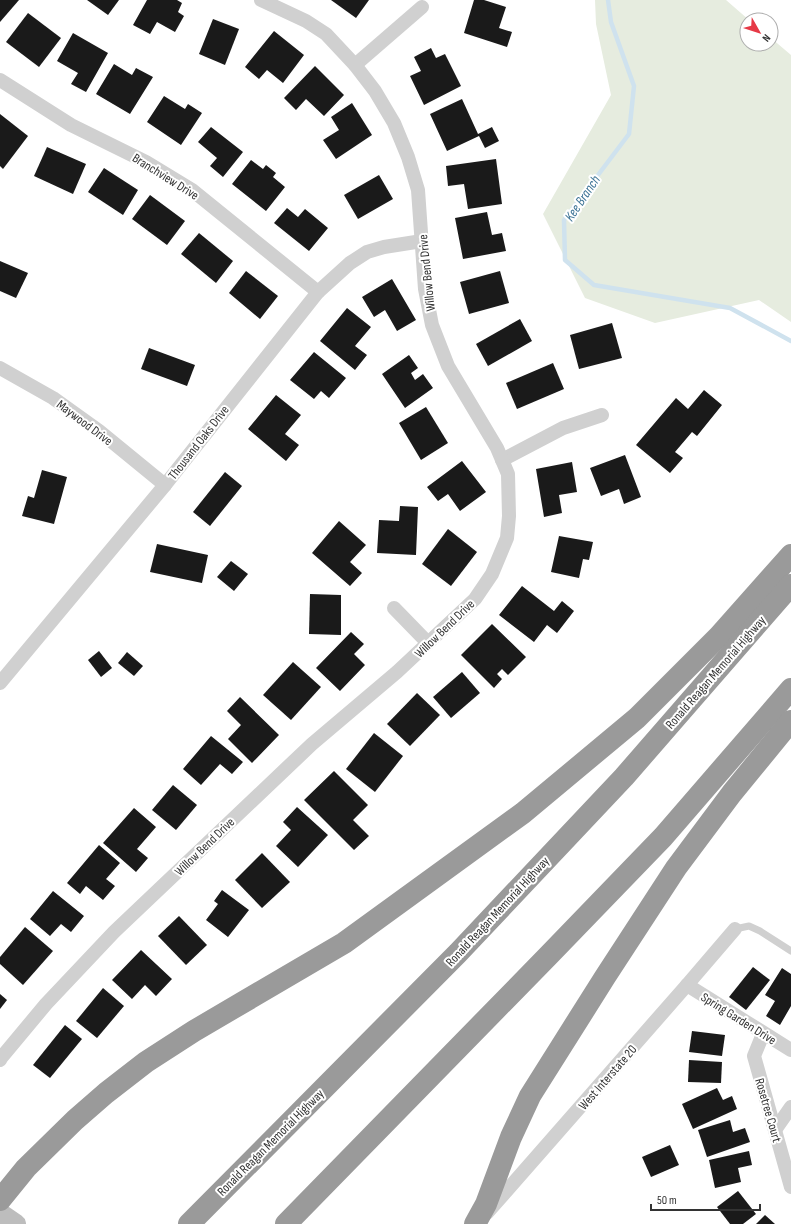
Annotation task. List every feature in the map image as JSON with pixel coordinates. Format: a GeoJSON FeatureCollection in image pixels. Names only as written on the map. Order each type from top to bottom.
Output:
{"type":"FeatureCollection","features":[{"type":"Feature","properties":{"kind":"highway"},"geometry":{"type":"LineString","coordinates":[[0,1200],[26,1168],[75,1120],[106,1093],[146,1062],[194,1031],[344,942],[523,813],[638,718],[720,636],[791,555]]}},
{"type":"Feature","properties":{"kind":"highway","name":"Ronald Reagan Memorial Highway"},"geometry":{"type":"LineString","coordinates":[[189,1224],[458,953],[624,777],[791,585]]}},
{"type":"Feature","properties":{"kind":"highway"},"geometry":{"type":"LineString","coordinates":[[286,1224],[663,837],[791,689]]}},
{"type":"Feature","properties":{"kind":"highway"},"geometry":{"type":"LineString","coordinates":[[476,1224],[486,1204],[510,1137],[530,1096],[676,868],[732,793],[791,721]]}},
{"type":"Feature","properties":{"kind":"street","name":"Willow Bend Drive"},"geometry":{"type":"LineString","coordinates":[[0,1060],[46,1004],[114,932],[312,744],[397,672],[475,599],[492,574],[507,538],[509,516],[508,474],[497,448],[448,366],[432,325],[425,289],[418,190],[408,157],[394,123],[375,91],[355,65],[326,34],[306,21],[261,0]]}},
{"type":"Feature","properties":{"kind":"street"},"geometry":{"type":"LineString","coordinates":[[355,65],[422,7]]}},
{"type":"Feature","properties":{"kind":"street","name":"Branchview Drive"},"geometry":{"type":"LineString","coordinates":[[0,80],[71,124],[146,162],[192,190],[318,292]]}},
{"type":"Feature","properties":{"kind":"street","name":"Thousand Oaks Drive"},"geometry":{"type":"LineString","coordinates":[[0,683],[165,485],[318,292],[350,263],[367,252],[384,247],[422,241]]}},
{"type":"Feature","properties":{"kind":"street","name":"Maywood Drive"},"geometry":{"type":"LineString","coordinates":[[0,368],[53,398],[99,431],[165,485]]}},
{"type":"Feature","properties":{"kind":"street"},"geometry":{"type":"LineString","coordinates":[[502,460],[563,428],[602,415]]}},
{"type":"Feature","properties":{"kind":"street"},"geometry":{"type":"LineString","coordinates":[[394,608],[428,643]]}},
{"type":"Feature","properties":{"kind":"street","name":"West Interstate 20"},"geometry":{"type":"LineString","coordinates":[[476,1224],[735,929]]}},
{"type":"Feature","properties":{"kind":"street","name":"Spring Garden Drive"},"geometry":{"type":"LineString","coordinates":[[687,985],[763,1034],[791,1050]]}},
{"type":"Feature","properties":{"kind":"street","name":"Rosetree Court"},"geometry":{"type":"LineString","coordinates":[[763,1034],[754,1056],[791,1187]]}},
{"type":"Feature","properties":{"kind":"street"},"geometry":{"type":"LineString","coordinates":[[775,1130],[791,1107]]}},
{"type":"Feature","properties":{"kind":"street"},"geometry":{"type":"LineString","coordinates":[[0,1213],[16,1224]]}},
{"type":"Feature","properties":{"kind":"lane"},"geometry":{"type":"LineString","coordinates":[[735,929],[748,926],[791,951]]}},
{"type":"Feature","properties":{"kind":"shaded area"},"geometry":{"type":"Polygon","coordinates":[[[595,0],[726,0],[740,12],[739,52],[779,52],[779,45],[791,55],[791,322],[759,300],[655,323],[585,298],[543,214],[611,95],[596,24],[595,0]]]}},
{"type":"Feature","properties":{"kind":"building"},"geometry":{"type":"Polygon","coordinates":[[[0,0],[19,0],[0,22],[0,0]]]}},
{"type":"Feature","properties":{"kind":"building"},"geometry":{"type":"Polygon","coordinates":[[[87,0],[119,0],[108,15],[87,0]]]}},
{"type":"Feature","properties":{"kind":"building"},"geometry":{"type":"Polygon","coordinates":[[[147,0],[177,0],[182,3],[178,12],[184,16],[175,32],[157,22],[150,34],[133,25],[147,0]]]}},
{"type":"Feature","properties":{"kind":"building"},"geometry":{"type":"Polygon","coordinates":[[[331,0],[369,0],[356,18],[331,0]]]}},
{"type":"Feature","properties":{"kind":"building"},"geometry":{"type":"Polygon","coordinates":[[[474,0],[484,0],[506,7],[499,28],[512,32],[507,47],[464,33],[474,0]]]}},
{"type":"Feature","properties":{"kind":"building"},"geometry":{"type":"Polygon","coordinates":[[[28,13],[61,38],[39,67],[6,42],[28,13]]]}},
{"type":"Feature","properties":{"kind":"building"},"geometry":{"type":"Polygon","coordinates":[[[213,19],[239,29],[225,65],[199,54],[213,19]]]}},
{"type":"Feature","properties":{"kind":"building"},"geometry":{"type":"Polygon","coordinates":[[[274,31],[304,55],[283,83],[267,70],[259,79],[245,67],[274,31]]]}},
{"type":"Feature","properties":{"kind":"building"},"geometry":{"type":"Polygon","coordinates":[[[73,33],[108,53],[86,92],[71,84],[78,73],[57,61],[73,33]]]}},
{"type":"Feature","properties":{"kind":"building"},"geometry":{"type":"Polygon","coordinates":[[[431,48],[436,58],[445,54],[461,86],[424,105],[410,76],[421,71],[414,57],[431,48]]]}},
{"type":"Feature","properties":{"kind":"building"},"geometry":{"type":"Polygon","coordinates":[[[114,64],[132,75],[136,68],[153,77],[130,114],[96,94],[114,64]]]}},
{"type":"Feature","properties":{"kind":"building"},"geometry":{"type":"Polygon","coordinates":[[[315,66],[344,95],[324,116],[306,99],[296,110],[284,98],[315,66]]]}},
{"type":"Feature","properties":{"kind":"building"},"geometry":{"type":"Polygon","coordinates":[[[164,96],[185,109],[188,104],[202,113],[181,145],[147,122],[164,96]]]}},
{"type":"Feature","properties":{"kind":"building"},"geometry":{"type":"Polygon","coordinates":[[[462,99],[478,134],[492,127],[499,141],[485,148],[479,136],[447,151],[430,114],[462,99]]]}},
{"type":"Feature","properties":{"kind":"building"},"geometry":{"type":"Polygon","coordinates":[[[352,103],[372,135],[336,159],[323,140],[339,130],[331,117],[352,103]]]}},
{"type":"Feature","properties":{"kind":"building"},"geometry":{"type":"Polygon","coordinates":[[[0,114],[28,136],[3,169],[0,166],[0,114]]]}},
{"type":"Feature","properties":{"kind":"building"},"geometry":{"type":"Polygon","coordinates":[[[211,127],[243,152],[223,177],[210,166],[217,158],[198,142],[211,127]]]}},
{"type":"Feature","properties":{"kind":"building"},"geometry":{"type":"Polygon","coordinates":[[[47,147],[86,164],[73,194],[34,176],[47,147]]]}},
{"type":"Feature","properties":{"kind":"building"},"geometry":{"type":"Polygon","coordinates":[[[496,159],[502,204],[468,209],[464,184],[448,186],[446,166],[496,159]]]}},
{"type":"Feature","properties":{"kind":"building"},"geometry":{"type":"Polygon","coordinates":[[[251,160],[263,169],[266,165],[276,173],[273,177],[285,187],[266,211],[232,184],[251,160]]]}},
{"type":"Feature","properties":{"kind":"building"},"geometry":{"type":"Polygon","coordinates":[[[104,168],[138,190],[123,215],[88,192],[104,168]]]}},
{"type":"Feature","properties":{"kind":"building"},"geometry":{"type":"Polygon","coordinates":[[[379,175],[393,199],[358,219],[344,195],[379,175]]]}},
{"type":"Feature","properties":{"kind":"building"},"geometry":{"type":"Polygon","coordinates":[[[150,195],[185,221],[167,245],[132,219],[150,195]]]}},
{"type":"Feature","properties":{"kind":"building"},"geometry":{"type":"Polygon","coordinates":[[[287,208],[298,217],[305,209],[328,228],[309,251],[274,223],[287,208]]]}},
{"type":"Feature","properties":{"kind":"building"},"geometry":{"type":"Polygon","coordinates":[[[487,212],[492,235],[502,233],[506,251],[463,259],[455,218],[487,212]]]}},
{"type":"Feature","properties":{"kind":"building"},"geometry":{"type":"Polygon","coordinates":[[[199,233],[233,261],[216,283],[181,254],[199,233]]]}},
{"type":"Feature","properties":{"kind":"building"},"geometry":{"type":"Polygon","coordinates":[[[0,261],[28,273],[16,298],[0,291],[0,261]]]}},
{"type":"Feature","properties":{"kind":"building"},"geometry":{"type":"Polygon","coordinates":[[[246,271],[278,296],[260,319],[229,293],[246,271]]]}},
{"type":"Feature","properties":{"kind":"building"},"geometry":{"type":"Polygon","coordinates":[[[500,271],[509,303],[469,314],[460,282],[500,271]]]}},
{"type":"Feature","properties":{"kind":"building"},"geometry":{"type":"Polygon","coordinates":[[[392,279],[416,320],[397,331],[385,310],[374,317],[362,297],[392,279]]]}},
{"type":"Feature","properties":{"kind":"building"},"geometry":{"type":"Polygon","coordinates":[[[347,308],[371,327],[355,346],[367,355],[355,370],[320,341],[347,308]]]}},
{"type":"Feature","properties":{"kind":"building"},"geometry":{"type":"Polygon","coordinates":[[[520,319],[532,341],[488,366],[476,344],[520,319]]]}},
{"type":"Feature","properties":{"kind":"building"},"geometry":{"type":"Polygon","coordinates":[[[612,323],[622,358],[579,369],[570,335],[612,323]]]}},
{"type":"Feature","properties":{"kind":"building"},"geometry":{"type":"Polygon","coordinates":[[[149,348],[195,365],[187,386],[141,369],[149,348]]]}},
{"type":"Feature","properties":{"kind":"building"},"geometry":{"type":"Polygon","coordinates":[[[314,352],[346,378],[329,398],[321,391],[314,399],[290,380],[314,352]]]}},
{"type":"Feature","properties":{"kind":"building"},"geometry":{"type":"Polygon","coordinates":[[[409,355],[418,368],[411,373],[415,380],[423,374],[433,388],[405,408],[382,374],[409,355]]]}},
{"type":"Feature","properties":{"kind":"building"},"geometry":{"type":"Polygon","coordinates":[[[553,363],[564,389],[517,409],[506,383],[553,363]]]}},
{"type":"Feature","properties":{"kind":"building"},"geometry":{"type":"Polygon","coordinates":[[[704,390],[722,405],[697,436],[692,432],[675,452],[683,458],[670,473],[636,445],[676,398],[688,409],[704,390]]]}},
{"type":"Feature","properties":{"kind":"building"},"geometry":{"type":"Polygon","coordinates":[[[276,395],[301,415],[285,434],[299,445],[286,461],[248,429],[276,395]]]}},
{"type":"Feature","properties":{"kind":"building"},"geometry":{"type":"Polygon","coordinates":[[[426,407],[448,443],[421,460],[399,423],[426,407]]]}},
{"type":"Feature","properties":{"kind":"building"},"geometry":{"type":"Polygon","coordinates":[[[625,455],[641,497],[624,504],[619,489],[601,496],[590,468],[625,455]]]}},
{"type":"Feature","properties":{"kind":"building"},"geometry":{"type":"Polygon","coordinates":[[[462,461],[486,492],[460,511],[448,494],[438,501],[427,487],[462,461]]]}},
{"type":"Feature","properties":{"kind":"building"},"geometry":{"type":"Polygon","coordinates":[[[572,462],[577,492],[559,495],[562,513],[544,517],[536,469],[572,462]]]}},
{"type":"Feature","properties":{"kind":"building"},"geometry":{"type":"Polygon","coordinates":[[[42,470],[67,477],[54,524],[22,516],[28,496],[34,498],[42,470]]]}},
{"type":"Feature","properties":{"kind":"building"},"geometry":{"type":"Polygon","coordinates":[[[225,472],[242,486],[210,526],[193,512],[225,472]]]}},
{"type":"Feature","properties":{"kind":"building"},"geometry":{"type":"Polygon","coordinates":[[[400,506],[418,507],[416,555],[377,553],[379,520],[399,521],[400,506]]]}},
{"type":"Feature","properties":{"kind":"building"},"geometry":{"type":"Polygon","coordinates":[[[339,521],[366,545],[350,562],[362,573],[350,586],[312,553],[339,521]]]}},
{"type":"Feature","properties":{"kind":"building"},"geometry":{"type":"Polygon","coordinates":[[[448,529],[477,552],[451,586],[422,564],[448,529]]]}},
{"type":"Feature","properties":{"kind":"building"},"geometry":{"type":"Polygon","coordinates":[[[559,536],[593,542],[589,560],[583,559],[579,578],[551,572],[559,536]]]}},
{"type":"Feature","properties":{"kind":"building"},"geometry":{"type":"Polygon","coordinates":[[[157,544],[208,555],[202,583],[150,572],[157,544]]]}},
{"type":"Feature","properties":{"kind":"building"},"geometry":{"type":"Polygon","coordinates":[[[231,561],[248,574],[234,591],[217,577],[231,561]]]}},
{"type":"Feature","properties":{"kind":"building"},"geometry":{"type":"Polygon","coordinates":[[[522,586],[554,611],[562,601],[574,611],[557,633],[547,625],[534,642],[499,615],[522,586]]]}},
{"type":"Feature","properties":{"kind":"building"},"geometry":{"type":"Polygon","coordinates":[[[310,594],[341,595],[341,635],[309,634],[310,594]]]}},
{"type":"Feature","properties":{"kind":"building"},"geometry":{"type":"Polygon","coordinates":[[[492,624],[526,657],[508,675],[502,669],[497,674],[502,679],[494,688],[461,655],[492,624]]]}},
{"type":"Feature","properties":{"kind":"building"},"geometry":{"type":"Polygon","coordinates":[[[351,632],[364,644],[354,654],[365,665],[340,691],[316,668],[351,632]]]}},
{"type":"Feature","properties":{"kind":"building"},"geometry":{"type":"Polygon","coordinates":[[[99,651],[112,668],[101,677],[88,660],[99,651]]]}},
{"type":"Feature","properties":{"kind":"building"},"geometry":{"type":"Polygon","coordinates":[[[127,652],[143,666],[134,676],[118,663],[127,652]]]}},
{"type":"Feature","properties":{"kind":"building"},"geometry":{"type":"Polygon","coordinates":[[[293,662],[321,687],[291,720],[263,695],[293,662]]]}},
{"type":"Feature","properties":{"kind":"building"},"geometry":{"type":"Polygon","coordinates":[[[462,672],[480,693],[451,718],[433,697],[462,672]]]}},
{"type":"Feature","properties":{"kind":"building"},"geometry":{"type":"Polygon","coordinates":[[[417,693],[440,715],[410,746],[387,724],[417,693]]]}},
{"type":"Feature","properties":{"kind":"building"},"geometry":{"type":"Polygon","coordinates":[[[240,697],[279,735],[252,763],[228,739],[241,725],[227,711],[240,697]]]}},
{"type":"Feature","properties":{"kind":"building"},"geometry":{"type":"Polygon","coordinates":[[[374,733],[403,756],[375,792],[346,769],[374,733]]]}},
{"type":"Feature","properties":{"kind":"building"},"geometry":{"type":"Polygon","coordinates":[[[211,736],[243,762],[232,774],[220,764],[201,785],[183,769],[211,736]]]}},
{"type":"Feature","properties":{"kind":"building"},"geometry":{"type":"Polygon","coordinates":[[[334,771],[368,805],[353,820],[369,836],[354,850],[304,800],[334,771]]]}},
{"type":"Feature","properties":{"kind":"building"},"geometry":{"type":"Polygon","coordinates":[[[173,785],[197,805],[176,830],[152,810],[173,785]]]}},
{"type":"Feature","properties":{"kind":"building"},"geometry":{"type":"Polygon","coordinates":[[[297,807],[328,835],[298,867],[276,846],[291,830],[283,822],[297,807]]]}},
{"type":"Feature","properties":{"kind":"building"},"geometry":{"type":"Polygon","coordinates":[[[134,808],[156,827],[137,849],[148,858],[136,872],[103,843],[134,808]]]}},
{"type":"Feature","properties":{"kind":"building"},"geometry":{"type":"Polygon","coordinates":[[[99,845],[120,863],[106,879],[115,886],[103,900],[86,886],[80,894],[67,883],[99,845]]]}},
{"type":"Feature","properties":{"kind":"building"},"geometry":{"type":"Polygon","coordinates":[[[262,853],[290,882],[262,908],[235,880],[262,853]]]}},
{"type":"Feature","properties":{"kind":"building"},"geometry":{"type":"Polygon","coordinates":[[[222,890],[249,910],[228,937],[206,920],[218,904],[214,901],[222,890]]]}},
{"type":"Feature","properties":{"kind":"building"},"geometry":{"type":"Polygon","coordinates":[[[53,891],[84,916],[71,932],[61,924],[50,936],[30,919],[53,891]]]}},
{"type":"Feature","properties":{"kind":"building"},"geometry":{"type":"Polygon","coordinates":[[[179,916],[207,945],[186,965],[158,936],[179,916]]]}},
{"type":"Feature","properties":{"kind":"building"},"geometry":{"type":"Polygon","coordinates":[[[25,927],[53,951],[23,985],[0,964],[0,957],[25,927]]]}},
{"type":"Feature","properties":{"kind":"building"},"geometry":{"type":"Polygon","coordinates":[[[141,950],[172,979],[156,996],[145,985],[132,999],[112,980],[141,950]]]}},
{"type":"Feature","properties":{"kind":"building"},"geometry":{"type":"Polygon","coordinates":[[[753,967],[770,980],[746,1010],[729,997],[753,967]]]}},
{"type":"Feature","properties":{"kind":"building"},"geometry":{"type":"Polygon","coordinates":[[[782,968],[791,974],[791,1006],[780,1025],[766,1016],[775,1001],[765,995],[782,968]]]}},
{"type":"Feature","properties":{"kind":"building"},"geometry":{"type":"Polygon","coordinates":[[[103,988],[124,1006],[97,1038],[76,1021],[103,988]]]}},
{"type":"Feature","properties":{"kind":"building"},"geometry":{"type":"Polygon","coordinates":[[[0,994],[7,1000],[0,1009],[0,994]]]}},
{"type":"Feature","properties":{"kind":"building"},"geometry":{"type":"Polygon","coordinates":[[[65,1025],[82,1039],[50,1078],[33,1065],[65,1025]]]}},
{"type":"Feature","properties":{"kind":"building"},"geometry":{"type":"Polygon","coordinates":[[[692,1031],[725,1035],[722,1056],[689,1052],[692,1031]]]}},
{"type":"Feature","properties":{"kind":"building"},"geometry":{"type":"Polygon","coordinates":[[[689,1060],[722,1062],[721,1083],[688,1082],[689,1060]]]}},
{"type":"Feature","properties":{"kind":"building"},"geometry":{"type":"Polygon","coordinates":[[[717,1088],[723,1100],[732,1096],[737,1109],[693,1129],[682,1104],[717,1088]]]}},
{"type":"Feature","properties":{"kind":"building"},"geometry":{"type":"Polygon","coordinates":[[[730,1120],[733,1132],[745,1128],[750,1142],[707,1157],[698,1130],[730,1120]]]}},
{"type":"Feature","properties":{"kind":"building"},"geometry":{"type":"Polygon","coordinates":[[[670,1145],[679,1165],[651,1177],[642,1157],[670,1145]]]}},
{"type":"Feature","properties":{"kind":"building"},"geometry":{"type":"Polygon","coordinates":[[[749,1151],[752,1165],[738,1168],[741,1182],[715,1188],[709,1160],[749,1151]]]}},
{"type":"Feature","properties":{"kind":"building"},"geometry":{"type":"Polygon","coordinates":[[[738,1191],[756,1214],[743,1224],[730,1224],[717,1207],[738,1191]]]}},
{"type":"Feature","properties":{"kind":"building"},"geometry":{"type":"Polygon","coordinates":[[[765,1215],[775,1224],[756,1224],[765,1215]]]}},
{"type":"Feature","properties":{"kind":"waterway","name":"Kee Branch"},"geometry":{"type":"LineString","coordinates":[[608,0],[611,22],[634,86],[629,134],[564,220],[565,260],[594,285],[730,308],[791,341]]}}]}
